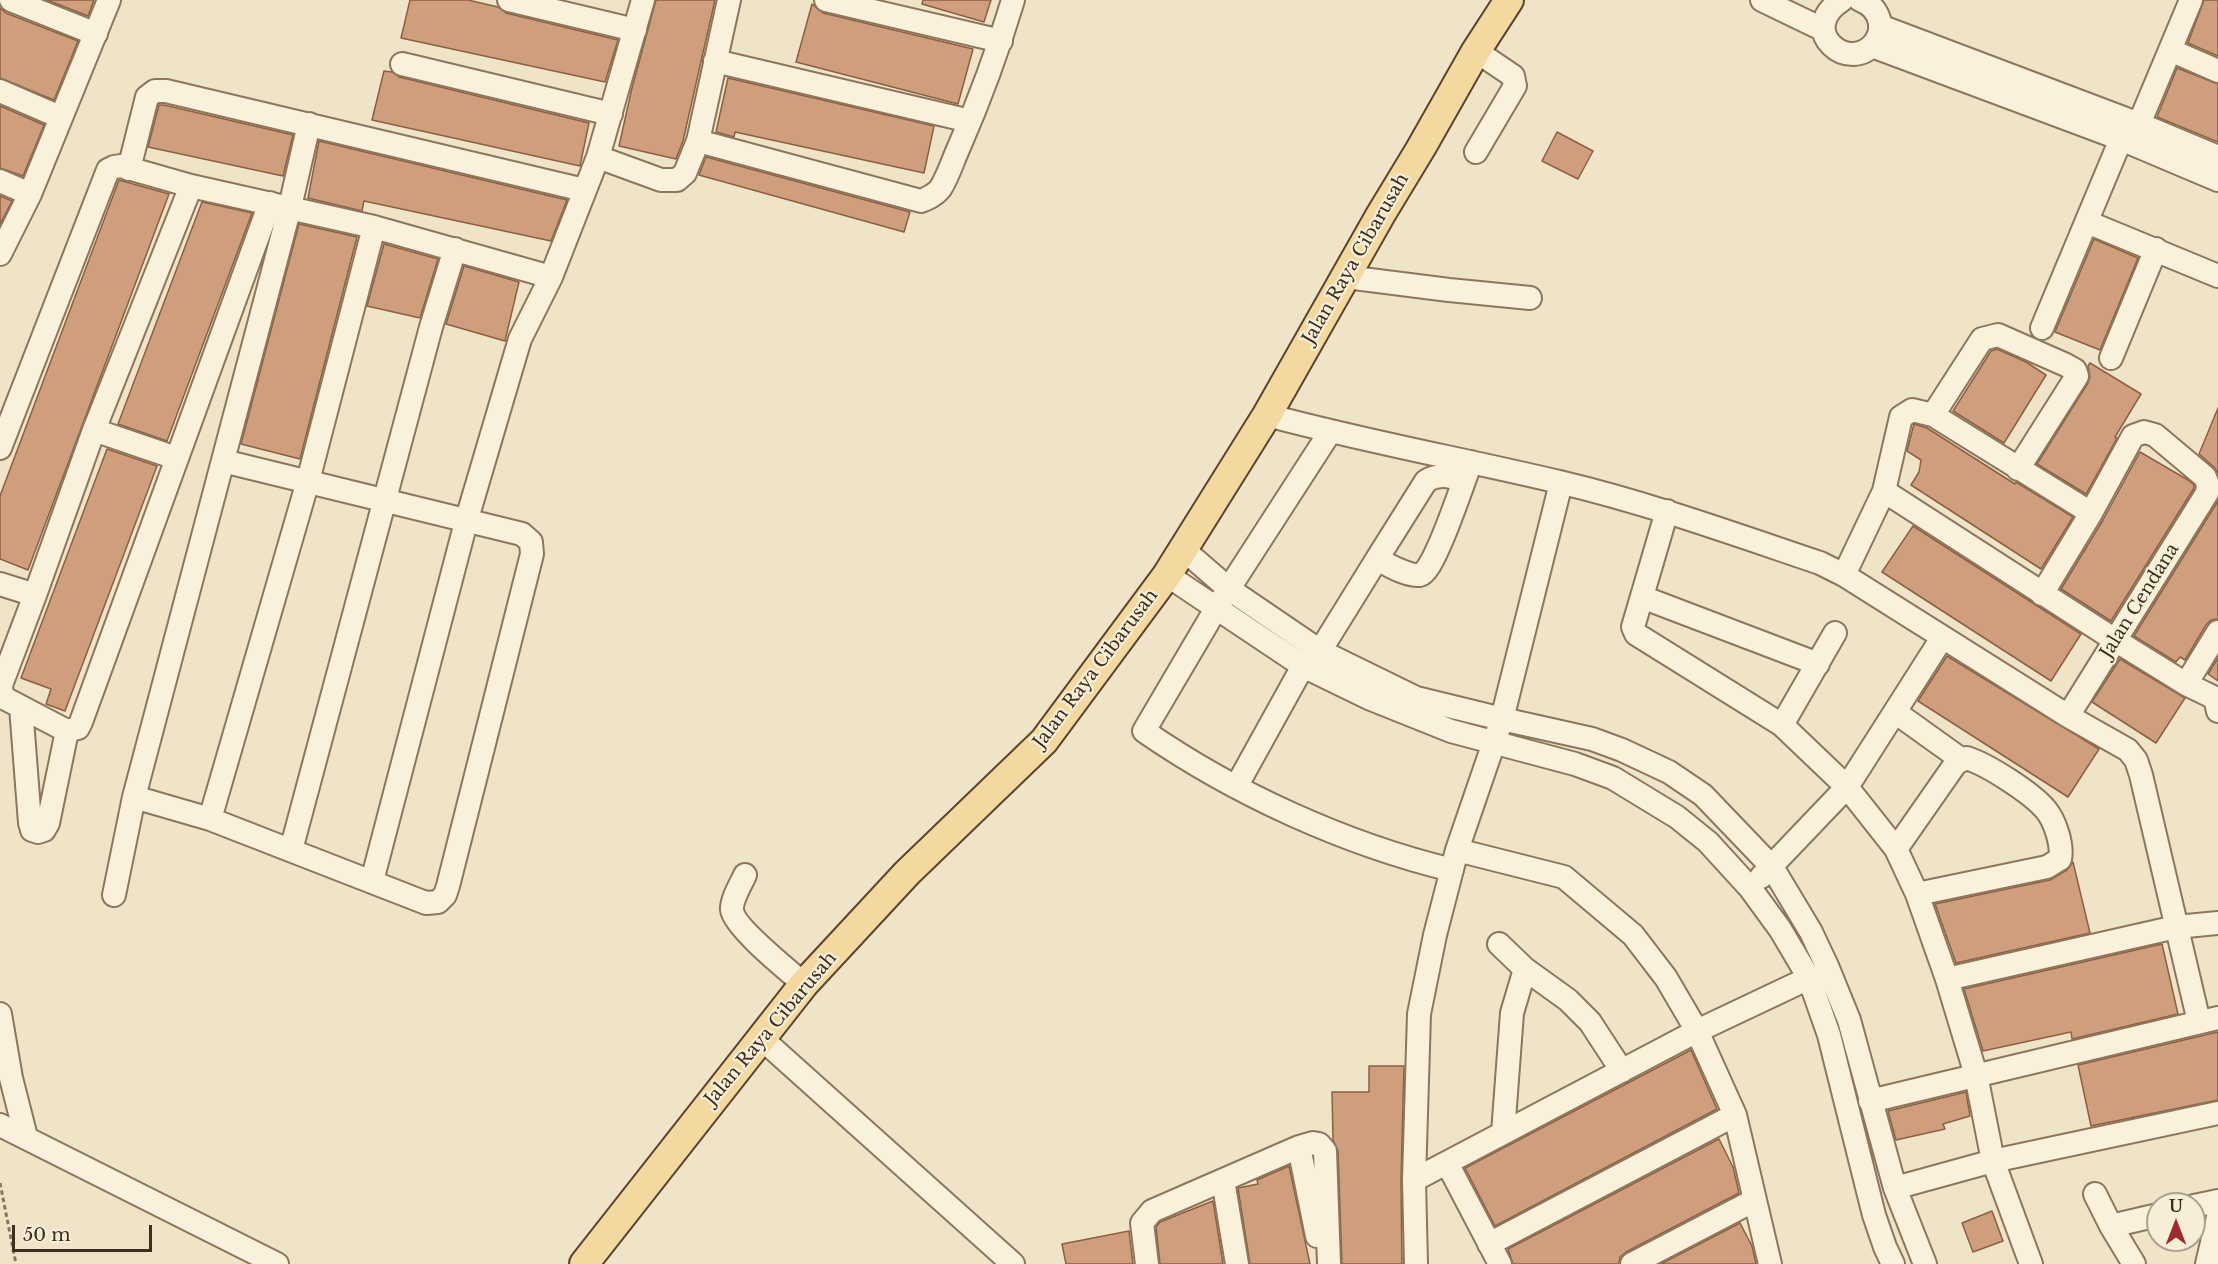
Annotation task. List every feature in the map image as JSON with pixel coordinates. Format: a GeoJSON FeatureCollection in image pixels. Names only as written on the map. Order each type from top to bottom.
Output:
{"type":"FeatureCollection","features":[{"type":"Feature","properties":{"kind":"main road","name":"Jalan Raya Cibarusah"},"geometry":{"type":"LineString","coordinates":[[584,1264],[804,984],[907,873],[1044,741],[1167,575],[1267,416],[1476,51],[1509,0]]}},
{"type":"Feature","properties":{"kind":"street"},"geometry":{"type":"LineString","coordinates":[[11,0],[96,34]]}},
{"type":"Feature","properties":{"kind":"street"},"geometry":{"type":"LineString","coordinates":[[0,254],[30,194],[109,0]]}},
{"type":"Feature","properties":{"kind":"street"},"geometry":{"type":"LineString","coordinates":[[508,0],[635,30]]}},
{"type":"Feature","properties":{"kind":"street"},"geometry":{"type":"LineString","coordinates":[[372,881],[466,522],[520,339],[551,277],[598,157],[643,0]]}},
{"type":"Feature","properties":{"kind":"street"},"geometry":{"type":"LineString","coordinates":[[598,157],[661,180],[676,180],[686,172],[698,141],[729,0]]}},
{"type":"Feature","properties":{"kind":"street"},"geometry":{"type":"LineString","coordinates":[[826,0],[1001,41]]}},
{"type":"Feature","properties":{"kind":"street"},"geometry":{"type":"LineString","coordinates":[[698,141],[921,201],[932,197],[940,189],[970,121],[1001,41],[1013,0]]}},
{"type":"Feature","properties":{"kind":"street"},"geometry":{"type":"LineString","coordinates":[[1762,0],[1822,29]]}},
{"type":"Feature","properties":{"kind":"street"},"geometry":{"type":"LineString","coordinates":[[1829,2],[1822,29],[1828,43],[1841,53],[1858,54],[1876,36],[1877,13],[1868,3],[1860,0]]}},
{"type":"Feature","properties":{"kind":"street"},"geometry":{"type":"LineString","coordinates":[[2139,124],[2191,0]]}},
{"type":"Feature","properties":{"kind":"street"},"geometry":{"type":"LineString","coordinates":[[1876,36],[2139,124],[2218,156]]}},
{"type":"Feature","properties":{"kind":"street"},"geometry":{"type":"LineString","coordinates":[[1876,36],[2218,180]]}},
{"type":"Feature","properties":{"kind":"street"},"geometry":{"type":"LineString","coordinates":[[1476,51],[1514,76],[1516,81],[1476,152]]}},
{"type":"Feature","properties":{"kind":"street"},"geometry":{"type":"LineString","coordinates":[[2170,51],[2218,71]]}},
{"type":"Feature","properties":{"kind":"street"},"geometry":{"type":"LineString","coordinates":[[715,61],[970,121]]}},
{"type":"Feature","properties":{"kind":"street"},"geometry":{"type":"LineString","coordinates":[[402,64],[611,114]]}},
{"type":"Feature","properties":{"kind":"street"},"geometry":{"type":"LineString","coordinates":[[0,91],[60,117]]}},
{"type":"Feature","properties":{"kind":"street"},"geometry":{"type":"LineString","coordinates":[[129,169],[147,97],[155,91],[166,91],[584,190]]}},
{"type":"Feature","properties":{"kind":"street"},"geometry":{"type":"LineString","coordinates":[[191,186],[94,430],[1,685],[2,696],[68,730],[78,728],[81,722],[176,458],[280,205],[309,124]]}},
{"type":"Feature","properties":{"kind":"street"},"geometry":{"type":"LineString","coordinates":[[2042,328],[2121,139]]}},
{"type":"Feature","properties":{"kind":"street"},"geometry":{"type":"LineString","coordinates":[[0,448],[108,170],[114,167],[120,166],[191,186],[374,227],[551,277]]}},
{"type":"Feature","properties":{"kind":"street"},"geometry":{"type":"LineString","coordinates":[[0,181],[30,194]]}},
{"type":"Feature","properties":{"kind":"street"},"geometry":{"type":"LineString","coordinates":[[114,896],[134,797],[223,461],[280,205]]}},
{"type":"Feature","properties":{"kind":"street"},"geometry":{"type":"LineString","coordinates":[[2087,222],[2218,276]]}},
{"type":"Feature","properties":{"kind":"street"},"geometry":{"type":"LineString","coordinates":[[210,819],[308,481],[374,227]]}},
{"type":"Feature","properties":{"kind":"street"},"geometry":{"type":"LineString","coordinates":[[291,850],[431,327],[455,249]]}},
{"type":"Feature","properties":{"kind":"street"},"geometry":{"type":"LineString","coordinates":[[2111,358],[2156,249]]}},
{"type":"Feature","properties":{"kind":"street"},"geometry":{"type":"LineString","coordinates":[[1346,277],[1530,298]]}},
{"type":"Feature","properties":{"kind":"street"},"geometry":{"type":"LineString","coordinates":[[1933,415],[1982,339],[1990,336],[1998,335],[2075,370],[2077,376],[2018,468]]}},
{"type":"Feature","properties":{"kind":"street"},"geometry":{"type":"LineString","coordinates":[[1844,575],[1884,491],[1901,417],[1912,410],[1933,415],[2091,513],[2042,594]]}},
{"type":"Feature","properties":{"kind":"street"},"geometry":{"type":"LineString","coordinates":[[1267,416],[1467,471],[1561,483],[1667,511],[1820,563],[1844,575],[2068,716],[2128,750],[2136,760],[2176,927],[2209,1020],[1870,1101]]}},
{"type":"Feature","properties":{"kind":"street"},"geometry":{"type":"LineString","coordinates":[[94,430],[176,458]]}},
{"type":"Feature","properties":{"kind":"street"},"geometry":{"type":"LineString","coordinates":[[1330,432],[1223,598],[1144,731],[1184,758],[1236,787],[1317,824],[1406,859],[1455,860],[1564,877],[1633,935],[1666,978],[1697,1031],[1736,1115],[1770,1264]]}},
{"type":"Feature","properties":{"kind":"street","name":"Jalan Cendana"},"geometry":{"type":"LineString","coordinates":[[2068,716],[2207,494],[2208,485],[2205,477],[2156,435],[2144,432],[2133,436],[2091,513]]}},
{"type":"Feature","properties":{"kind":"street"},"geometry":{"type":"LineString","coordinates":[[134,797],[210,819],[426,903],[438,902],[445,895],[448,886],[532,554],[531,542],[522,534],[223,461]]}},
{"type":"Feature","properties":{"kind":"street"},"geometry":{"type":"LineString","coordinates":[[1377,558],[1408,573],[1426,572],[1436,555],[1467,471]]}},
{"type":"Feature","properties":{"kind":"street"},"geometry":{"type":"LineString","coordinates":[[1320,651],[1426,482],[1433,477],[1467,471]]}},
{"type":"Feature","properties":{"kind":"street"},"geometry":{"type":"LineString","coordinates":[[1416,1264],[1414,1180],[1419,1014],[1455,860],[1502,719],[1561,483]]}},
{"type":"Feature","properties":{"kind":"street"},"geometry":{"type":"LineString","coordinates":[[1884,491],[2042,594],[2217,702]]}},
{"type":"Feature","properties":{"kind":"street"},"geometry":{"type":"LineString","coordinates":[[1667,511],[1633,627],[1636,634],[1782,725],[1847,787],[1896,849],[1917,894],[1947,979],[1976,1075],[1993,1161],[2031,1264]]}},
{"type":"Feature","properties":{"kind":"street"},"geometry":{"type":"LineString","coordinates":[[1184,550],[1223,598],[1302,666],[1371,699],[1451,731],[1575,764],[1613,778],[1677,817],[1708,842],[1750,888],[1780,929],[1809,978],[1829,1035],[1874,1215],[1893,1264]]}},
{"type":"Feature","properties":{"kind":"street"},"geometry":{"type":"LineString","coordinates":[[1167,575],[1223,598],[1320,651],[1416,698],[1592,739],[1669,772],[1703,795],[1772,867],[1811,932],[1849,1020],[1895,1188],[1925,1264]]}},
{"type":"Feature","properties":{"kind":"street"},"geometry":{"type":"LineString","coordinates":[[0,584],[35,595]]}},
{"type":"Feature","properties":{"kind":"street"},"geometry":{"type":"LineString","coordinates":[[1642,597],[1818,664]]}},
{"type":"Feature","properties":{"kind":"street"},"geometry":{"type":"LineString","coordinates":[[2186,684],[2218,632]]}},
{"type":"Feature","properties":{"kind":"street"},"geometry":{"type":"LineString","coordinates":[[1782,725],[1835,633]]}},
{"type":"Feature","properties":{"kind":"street"},"geometry":{"type":"LineString","coordinates":[[1750,888],[1847,787],[1942,638]]}},
{"type":"Feature","properties":{"kind":"street"},"geometry":{"type":"LineString","coordinates":[[1236,787],[1302,666]]}},
{"type":"Feature","properties":{"kind":"street"},"geometry":{"type":"LineString","coordinates":[[21,707],[32,830],[44,830],[48,823],[68,730]]}},
{"type":"Feature","properties":{"kind":"street"},"geometry":{"type":"LineString","coordinates":[[1895,712],[1962,759]]}},
{"type":"Feature","properties":{"kind":"street"},"geometry":{"type":"LineString","coordinates":[[1896,849],[1956,763],[1962,759],[1967,758],[1981,763],[2037,801],[2048,812],[2062,851],[2060,859],[2047,867],[1917,894]]}},
{"type":"Feature","properties":{"kind":"street"},"geometry":{"type":"LineString","coordinates":[[745,875],[732,905],[735,918],[754,940],[804,984]]}},
{"type":"Feature","properties":{"kind":"street"},"geometry":{"type":"LineString","coordinates":[[1947,979],[2176,927],[2218,923]]}},
{"type":"Feature","properties":{"kind":"street"},"geometry":{"type":"LineString","coordinates":[[1499,944],[1525,969],[1568,1000],[1590,1022],[1622,1071]]}},
{"type":"Feature","properties":{"kind":"street"},"geometry":{"type":"LineString","coordinates":[[1503,1132],[1512,1013],[1525,969]]}},
{"type":"Feature","properties":{"kind":"street"},"geometry":{"type":"LineString","coordinates":[[1414,1180],[1697,1031],[1809,978]]}},
{"type":"Feature","properties":{"kind":"street"},"geometry":{"type":"LineString","coordinates":[[0,1014],[24,1136]]}},
{"type":"Feature","properties":{"kind":"street"},"geometry":{"type":"LineString","coordinates":[[761,1038],[1013,1264]]}},
{"type":"Feature","properties":{"kind":"street"},"geometry":{"type":"LineString","coordinates":[[1895,1188],[1993,1161],[2218,1113]]}},
{"type":"Feature","properties":{"kind":"street"},"geometry":{"type":"LineString","coordinates":[[1489,1244],[1736,1115]]}},
{"type":"Feature","properties":{"kind":"street"},"geometry":{"type":"LineString","coordinates":[[0,1125],[277,1264]]}},
{"type":"Feature","properties":{"kind":"street"},"geometry":{"type":"LineString","coordinates":[[1147,1264],[1142,1223],[1152,1211],[1313,1143],[1320,1144],[1325,1151],[1329,1264]]}},
{"type":"Feature","properties":{"kind":"street"},"geometry":{"type":"LineString","coordinates":[[1299,1147],[1323,1264]]}},
{"type":"Feature","properties":{"kind":"street"},"geometry":{"type":"LineString","coordinates":[[1448,1163],[1500,1264]]}},
{"type":"Feature","properties":{"kind":"street"},"geometry":{"type":"LineString","coordinates":[[1223,1180],[1237,1264]]}},
{"type":"Feature","properties":{"kind":"street"},"geometry":{"type":"LineString","coordinates":[[2095,1194],[2134,1264]]}},
{"type":"Feature","properties":{"kind":"street"},"geometry":{"type":"LineString","coordinates":[[1632,1264],[1755,1200]]}},
{"type":"Feature","properties":{"kind":"street"},"geometry":{"type":"LineString","coordinates":[[2207,1264],[2218,1217]]}},
{"type":"Feature","properties":{"kind":"street"},"geometry":{"type":"LineString","coordinates":[[2111,1226],[2146,1218]]}},
{"type":"Feature","properties":{"kind":"path"},"geometry":{"type":"LineString","coordinates":[[0,1183],[16,1264]]}},
{"type":"Feature","properties":{"kind":"building"},"geometry":{"type":"Polygon","coordinates":[[[47,0],[94,0],[88,16],[47,0]]]}},
{"type":"Feature","properties":{"kind":"building"},"geometry":{"type":"Polygon","coordinates":[[[410,0],[468,0],[498,7],[506,13],[618,40],[605,82],[401,38],[410,0]]]}},
{"type":"Feature","properties":{"kind":"building"},"geometry":{"type":"Polygon","coordinates":[[[656,0],[715,0],[683,141],[676,159],[619,146],[656,0]]]}},
{"type":"Feature","properties":{"kind":"building"},"geometry":{"type":"Polygon","coordinates":[[[923,0],[991,0],[984,22],[922,4],[923,0]]]}},
{"type":"Feature","properties":{"kind":"building"},"geometry":{"type":"Polygon","coordinates":[[[2204,0],[2218,0],[2218,56],[2188,43],[2204,0]]]}},
{"type":"Feature","properties":{"kind":"building"},"geometry":{"type":"Polygon","coordinates":[[[812,4],[823,13],[973,49],[958,104],[796,62],[812,4]]]}},
{"type":"Feature","properties":{"kind":"building"},"geometry":{"type":"Polygon","coordinates":[[[0,8],[6,13],[78,41],[54,100],[0,78],[0,8]]]}},
{"type":"Feature","properties":{"kind":"building"},"geometry":{"type":"Polygon","coordinates":[[[2177,68],[2218,84],[2218,142],[2157,117],[2177,68]]]}},
{"type":"Feature","properties":{"kind":"building"},"geometry":{"type":"Polygon","coordinates":[[[384,71],[392,72],[399,77],[589,123],[580,166],[372,120],[384,71]]]}},
{"type":"Feature","properties":{"kind":"building"},"geometry":{"type":"Polygon","coordinates":[[[728,78],[934,126],[924,173],[735,132],[734,137],[716,132],[728,78]]]}},
{"type":"Feature","properties":{"kind":"building"},"geometry":{"type":"Polygon","coordinates":[[[159,105],[293,135],[283,176],[148,147],[159,105]]]}},
{"type":"Feature","properties":{"kind":"building"},"geometry":{"type":"Polygon","coordinates":[[[0,106],[44,125],[23,176],[0,168],[0,106]]]}},
{"type":"Feature","properties":{"kind":"building"},"geometry":{"type":"Polygon","coordinates":[[[1557,132],[1593,151],[1578,179],[1542,161],[1557,132]]]}},
{"type":"Feature","properties":{"kind":"building"},"geometry":{"type":"Polygon","coordinates":[[[319,141],[567,200],[551,241],[364,201],[362,211],[308,198],[319,141]]]}},
{"type":"Feature","properties":{"kind":"building"},"geometry":{"type":"Polygon","coordinates":[[[706,157],[910,212],[904,232],[699,175],[706,157]]]}},
{"type":"Feature","properties":{"kind":"building"},"geometry":{"type":"Polygon","coordinates":[[[119,180],[169,194],[28,570],[0,559],[0,496],[119,180]]]}},
{"type":"Feature","properties":{"kind":"building"},"geometry":{"type":"Polygon","coordinates":[[[0,196],[12,201],[0,224],[0,196]]]}},
{"type":"Feature","properties":{"kind":"building"},"geometry":{"type":"Polygon","coordinates":[[[202,202],[252,213],[167,441],[118,424],[202,202]]]}},
{"type":"Feature","properties":{"kind":"building"},"geometry":{"type":"Polygon","coordinates":[[[299,224],[357,237],[300,459],[241,444],[299,224]]]}},
{"type":"Feature","properties":{"kind":"building"},"geometry":{"type":"Polygon","coordinates":[[[2094,239],[2138,258],[2100,350],[2055,332],[2094,239]]]}},
{"type":"Feature","properties":{"kind":"building"},"geometry":{"type":"Polygon","coordinates":[[[384,244],[438,259],[420,318],[367,306],[384,244]]]}},
{"type":"Feature","properties":{"kind":"building"},"geometry":{"type":"Polygon","coordinates":[[[464,266],[519,282],[505,341],[446,324],[464,266]]]}},
{"type":"Feature","properties":{"kind":"building"},"geometry":{"type":"Polygon","coordinates":[[[1997,349],[2026,362],[2046,375],[2004,443],[1953,411],[1991,351],[1997,349]]]}},
{"type":"Feature","properties":{"kind":"building"},"geometry":{"type":"Polygon","coordinates":[[[2090,363],[2141,394],[2115,437],[2117,438],[2086,494],[2037,464],[2088,383],[2090,363]]]}},
{"type":"Feature","properties":{"kind":"building"},"geometry":{"type":"Polygon","coordinates":[[[2218,408],[2218,473],[2199,454],[2218,408]]]}},
{"type":"Feature","properties":{"kind":"building"},"geometry":{"type":"Polygon","coordinates":[[[1914,424],[1927,428],[2015,484],[2016,482],[2073,517],[2041,569],[1911,485],[1919,472],[1921,460],[1907,451],[1914,424]]]}},
{"type":"Feature","properties":{"kind":"building"},"geometry":{"type":"Polygon","coordinates":[[[107,449],[157,466],[65,711],[46,704],[51,689],[21,678],[107,449]]]}},
{"type":"Feature","properties":{"kind":"building"},"geometry":{"type":"Polygon","coordinates":[[[2140,452],[2188,480],[2194,488],[2111,621],[2061,589],[2103,520],[2140,452]]]}},
{"type":"Feature","properties":{"kind":"building"},"geometry":{"type":"Polygon","coordinates":[[[2218,501],[2218,619],[2211,620],[2206,625],[2185,660],[2180,657],[2176,662],[2134,636],[2218,501]]]}},
{"type":"Feature","properties":{"kind":"building"},"geometry":{"type":"Polygon","coordinates":[[[1913,526],[2081,634],[2051,681],[1882,572],[1913,526]]]}},
{"type":"Feature","properties":{"kind":"building"},"geometry":{"type":"Polygon","coordinates":[[[1947,656],[2099,749],[2068,797],[1918,701],[1947,656]]]}},
{"type":"Feature","properties":{"kind":"building"},"geometry":{"type":"Polygon","coordinates":[[[2218,658],[2218,681],[2208,674],[2218,658]]]}},
{"type":"Feature","properties":{"kind":"building"},"geometry":{"type":"Polygon","coordinates":[[[2120,659],[2185,698],[2156,743],[2092,702],[2120,659]]]}},
{"type":"Feature","properties":{"kind":"building"},"geometry":{"type":"Polygon","coordinates":[[[2073,862],[2090,933],[1956,963],[1935,904],[2050,880],[2067,870],[2073,862]]]}},
{"type":"Feature","properties":{"kind":"building"},"geometry":{"type":"Polygon","coordinates":[[[2162,944],[2178,1014],[2072,1039],[2071,1032],[1983,1051],[1964,989],[2162,944]]]}},
{"type":"Feature","properties":{"kind":"building"},"geometry":{"type":"Polygon","coordinates":[[[2218,1032],[2218,1100],[2091,1126],[2078,1065],[2218,1032]]]}},
{"type":"Feature","properties":{"kind":"building"},"geometry":{"type":"Polygon","coordinates":[[[1691,1050],[1717,1109],[1495,1226],[1465,1168],[1691,1050]]]}},
{"type":"Feature","properties":{"kind":"building"},"geometry":{"type":"Polygon","coordinates":[[[1369,1066],[1404,1066],[1401,1180],[1402,1264],[1342,1264],[1338,1151],[1333,1140],[1332,1092],[1369,1092],[1369,1066]]]}},
{"type":"Feature","properties":{"kind":"building"},"geometry":{"type":"Polygon","coordinates":[[[1966,1092],[1970,1116],[1943,1124],[1945,1129],[1896,1140],[1888,1111],[1966,1092]]]}},
{"type":"Feature","properties":{"kind":"building"},"geometry":{"type":"Polygon","coordinates":[[[1719,1139],[1733,1167],[1739,1193],[1626,1252],[1620,1257],[1619,1264],[1513,1264],[1508,1249],[1719,1139]]]}},
{"type":"Feature","properties":{"kind":"building"},"geometry":{"type":"Polygon","coordinates":[[[1289,1166],[1310,1264],[1250,1264],[1238,1188],[1258,1184],[1257,1180],[1289,1166]]]}},
{"type":"Feature","properties":{"kind":"building"},"geometry":{"type":"Polygon","coordinates":[[[1213,1201],[1223,1264],[1160,1264],[1156,1227],[1160,1222],[1213,1201]]]}},
{"type":"Feature","properties":{"kind":"building"},"geometry":{"type":"Polygon","coordinates":[[[1992,1211],[2003,1241],[1973,1252],[1962,1223],[1992,1211]]]}},
{"type":"Feature","properties":{"kind":"building"},"geometry":{"type":"Polygon","coordinates":[[[1740,1223],[1752,1246],[1756,1264],[1661,1264],[1740,1223]]]}},
{"type":"Feature","properties":{"kind":"building"},"geometry":{"type":"Polygon","coordinates":[[[1129,1231],[1133,1264],[1066,1264],[1062,1244],[1129,1231]]]}}]}
